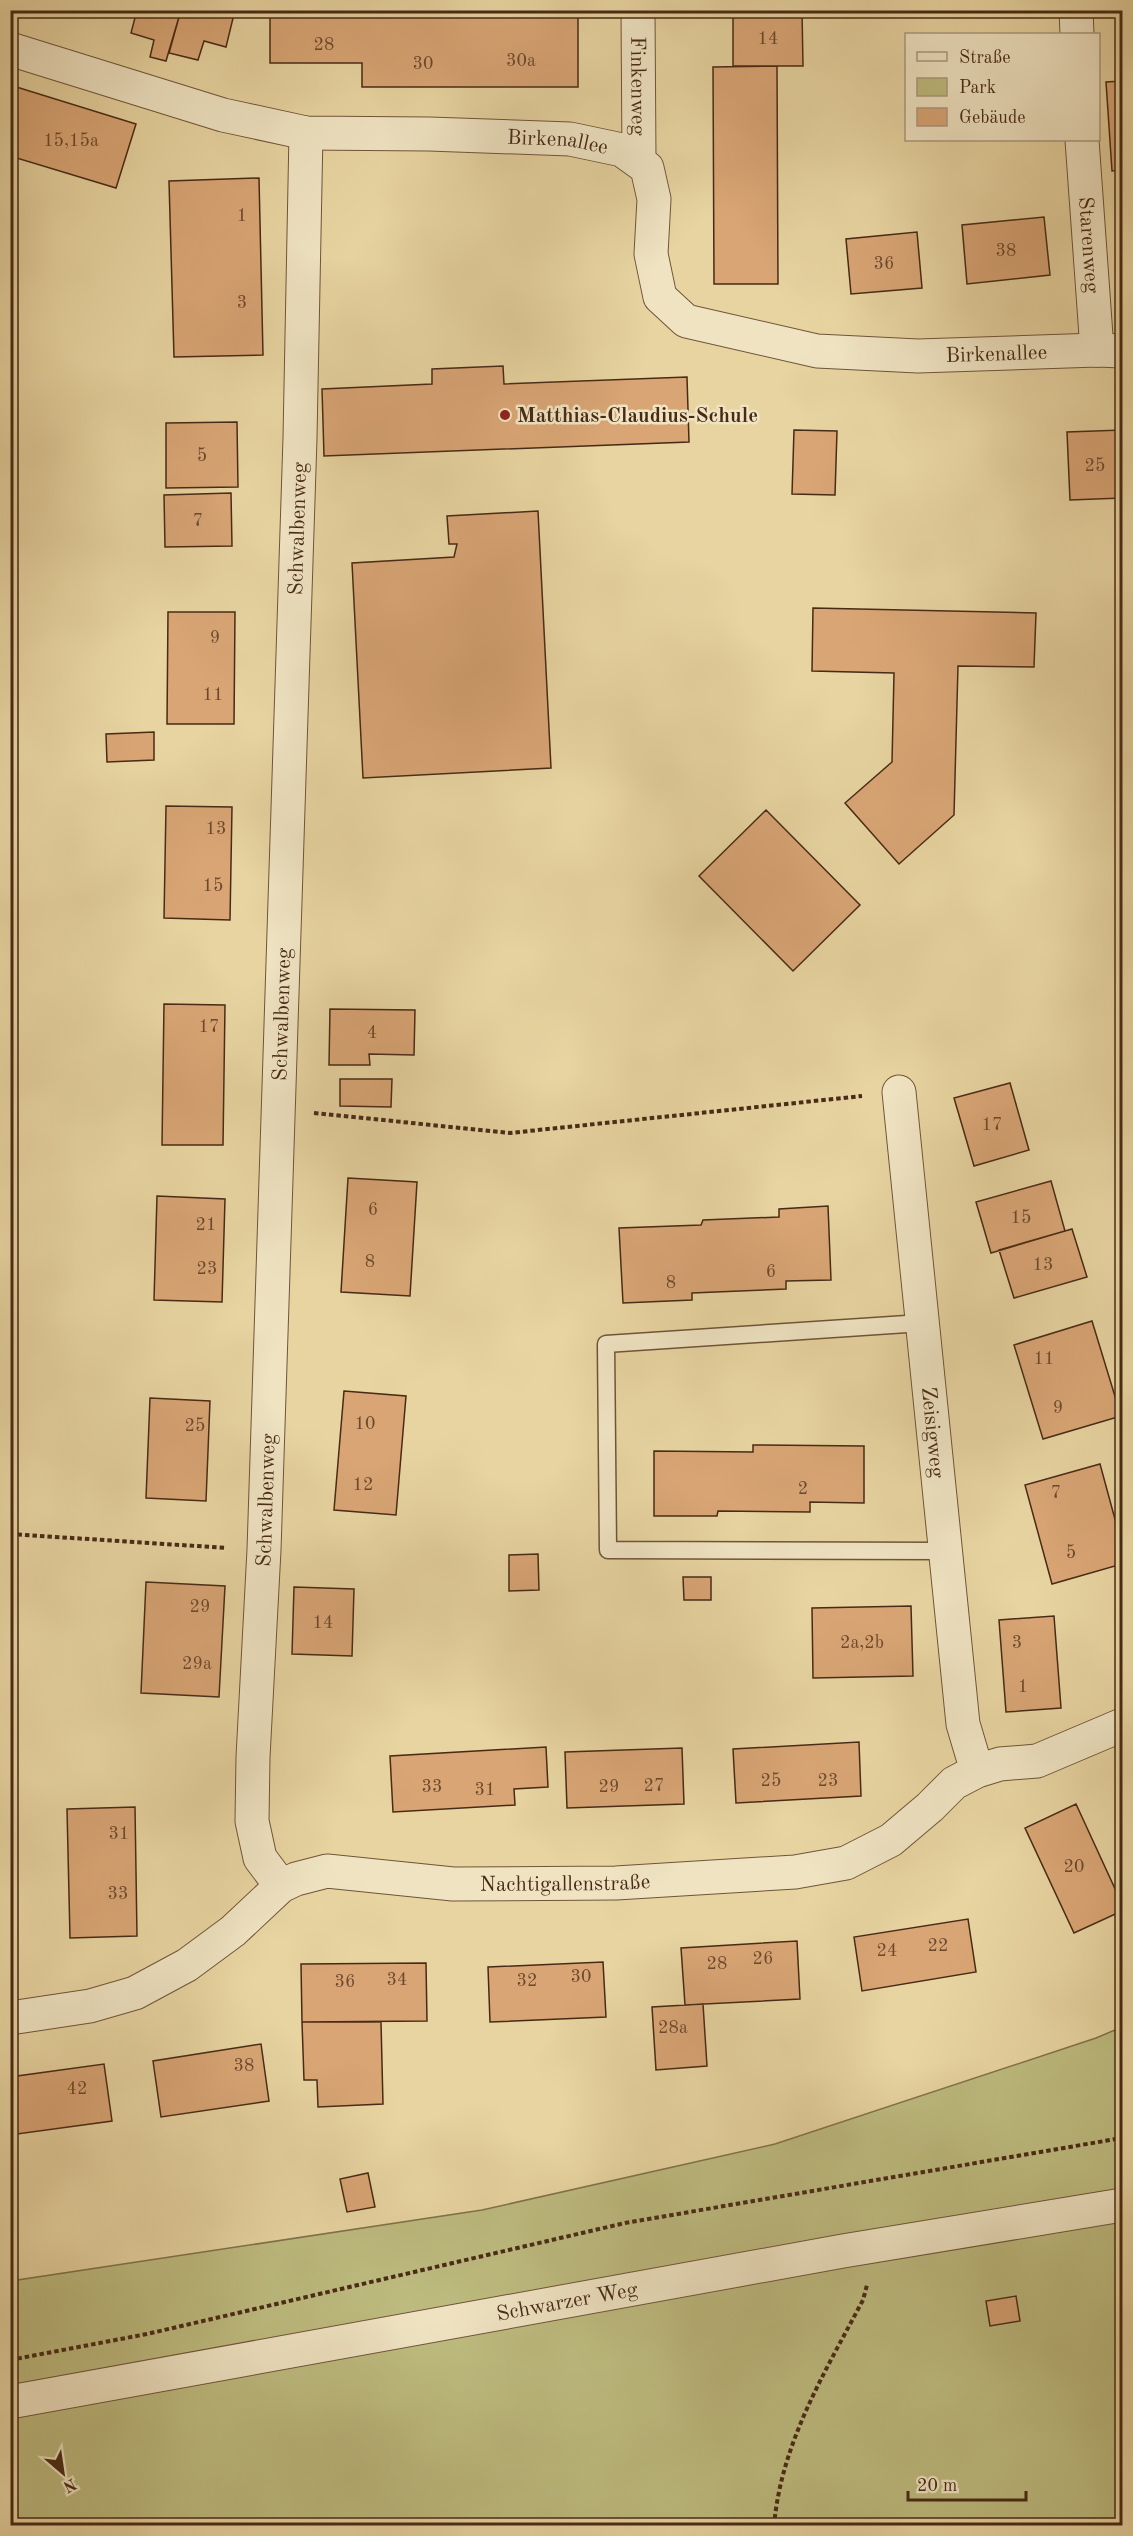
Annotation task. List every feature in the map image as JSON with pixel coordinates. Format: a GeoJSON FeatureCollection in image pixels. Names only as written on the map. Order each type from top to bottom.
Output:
{"type":"FeatureCollection","features":[{"type":"Feature","properties":{"kind":"street","name":"Finkenweg"},"geometry":{"type":"LineString","coordinates":[[638,10],[639,161]]}},
{"type":"Feature","properties":{"kind":"street"},"geometry":{"type":"LineString","coordinates":[[1076,10],[1077,33]]}},
{"type":"Feature","properties":{"kind":"street","name":"Birkenallee"},"geometry":{"type":"LineString","coordinates":[[10,49],[223,115],[306,133],[570,139],[622,150],[647,168],[654,199],[651,254],[660,297],[686,321],[817,351],[918,356],[1110,351]]}},
{"type":"Feature","properties":{"kind":"street","name":"Schwalbenweg"},"geometry":{"type":"LineString","coordinates":[[281,1886],[260,1858],[252,1821],[253,1756],[264,1550],[300,438],[306,133]]}},
{"type":"Feature","properties":{"kind":"street","name":"Starenweg"},"geometry":{"type":"LineString","coordinates":[[1082,141],[1110,351]]}},
{"type":"Feature","properties":{"kind":"street","name":"Zeisigweg"},"geometry":{"type":"LineString","coordinates":[[898,1092],[963,1724],[977,1771]]}},
{"type":"Feature","properties":{"kind":"street","name":"Nachtigallenstraße"},"geometry":{"type":"LineString","coordinates":[[10,2018],[90,2006],[135,1993],[196,1958],[233,1931],[281,1886],[296,1879],[327,1871],[453,1884],[616,1883],[795,1872],[846,1863],[891,1840],[930,1808],[954,1783],[977,1771],[1000,1764],[1037,1761],[1122,1725]]}},
{"type":"Feature","properties":{"kind":"street","name":"Schwarzer Weg"},"geometry":{"type":"LineString","coordinates":[[10,2402],[870,2247],[1122,2205]]}},
{"type":"Feature","properties":{"kind":"lane"},"geometry":{"type":"LineString","coordinates":[[922,1323],[606,1344],[608,1550],[945,1551]]}},
{"type":"Feature","properties":{"kind":"path"},"geometry":{"type":"LineString","coordinates":[[277,1110],[510,1133],[898,1092]]}},
{"type":"Feature","properties":{"kind":"path"},"geometry":{"type":"LineString","coordinates":[[10,1534],[264,1550]]}},
{"type":"Feature","properties":{"kind":"path"},"geometry":{"type":"LineString","coordinates":[[10,2360],[147,2334],[625,2223],[1122,2138]]}},
{"type":"Feature","properties":{"kind":"path"},"geometry":{"type":"LineString","coordinates":[[774,2526],[777,2496],[804,2412],[863,2300],[869,2274],[870,2247]]}},
{"type":"Feature","properties":{"kind":"green space"},"geometry":{"type":"Polygon","coordinates":[[[1122,2027],[1122,2525],[11,2526],[11,2281],[482,2210],[775,2144],[1096,2038],[1122,2027]]]}},
{"type":"Feature","properties":{"kind":"building"},"geometry":{"type":"Polygon","coordinates":[[[137,10],[181,10],[166,61],[150,57],[154,40],[131,33],[137,10]]]}},
{"type":"Feature","properties":{"kind":"building"},"geometry":{"type":"Polygon","coordinates":[[[181,10],[235,10],[226,47],[204,41],[198,60],[169,53],[181,10]]]}},
{"type":"Feature","properties":{"kind":"building"},"geometry":{"type":"Polygon","coordinates":[[[270,10],[578,12],[578,87],[362,87],[362,63],[270,63],[270,10]]]}},
{"type":"Feature","properties":{"kind":"building"},"geometry":{"type":"Polygon","coordinates":[[[733,10],[802,10],[803,66],[733,66],[733,10]]]}},
{"type":"Feature","properties":{"kind":"building"},"geometry":{"type":"Polygon","coordinates":[[[777,66],[778,284],[714,284],[713,67],[777,66]]]}},
{"type":"Feature","properties":{"kind":"building"},"geometry":{"type":"Polygon","coordinates":[[[1122,81],[1122,170],[1112,171],[1106,82],[1122,81]]]}},
{"type":"Feature","properties":{"kind":"building"},"geometry":{"type":"Polygon","coordinates":[[[10,85],[136,124],[116,188],[10,156],[10,85]]]}},
{"type":"Feature","properties":{"kind":"building"},"geometry":{"type":"Polygon","coordinates":[[[259,178],[263,355],[174,357],[169,181],[259,178]]]}},
{"type":"Feature","properties":{"kind":"building"},"geometry":{"type":"Polygon","coordinates":[[[1122,210],[1122,269],[1120,269],[1116,211],[1122,210]]]}},
{"type":"Feature","properties":{"kind":"building"},"geometry":{"type":"Polygon","coordinates":[[[1044,217],[1050,275],[967,284],[962,225],[1044,217]]]}},
{"type":"Feature","properties":{"kind":"building"},"geometry":{"type":"Polygon","coordinates":[[[917,232],[922,288],[851,294],[846,239],[917,232]]]}},
{"type":"Feature","properties":{"kind":"building","name":"Matthias-Claudius-Schule"},"geometry":{"type":"Polygon","coordinates":[[[503,366],[504,384],[687,377],[689,442],[324,456],[322,389],[432,384],[432,369],[503,366]]]}},
{"type":"Feature","properties":{"kind":"building"},"geometry":{"type":"Polygon","coordinates":[[[237,422],[238,487],[166,488],[166,423],[237,422]]]}},
{"type":"Feature","properties":{"kind":"building"},"geometry":{"type":"Polygon","coordinates":[[[794,430],[837,431],[835,495],[792,494],[794,430]]]}},
{"type":"Feature","properties":{"kind":"building"},"geometry":{"type":"Polygon","coordinates":[[[1122,430],[1122,498],[1070,500],[1067,432],[1122,430]]]}},
{"type":"Feature","properties":{"kind":"building"},"geometry":{"type":"Polygon","coordinates":[[[231,493],[232,546],[165,547],[164,495],[231,493]]]}},
{"type":"Feature","properties":{"kind":"building"},"geometry":{"type":"Polygon","coordinates":[[[538,511],[551,768],[363,778],[352,563],[454,557],[457,544],[449,544],[447,516],[538,511]]]}},
{"type":"Feature","properties":{"kind":"building"},"geometry":{"type":"Polygon","coordinates":[[[813,608],[1036,613],[1034,667],[958,666],[954,815],[899,864],[845,803],[892,762],[894,673],[812,671],[813,608]]]}},
{"type":"Feature","properties":{"kind":"building"},"geometry":{"type":"Polygon","coordinates":[[[168,612],[235,612],[234,724],[167,724],[168,612]]]}},
{"type":"Feature","properties":{"kind":"building"},"geometry":{"type":"Polygon","coordinates":[[[154,732],[154,760],[107,762],[106,734],[154,732]]]}},
{"type":"Feature","properties":{"kind":"building"},"geometry":{"type":"Polygon","coordinates":[[[166,806],[232,807],[230,920],[164,918],[166,806]]]}},
{"type":"Feature","properties":{"kind":"building"},"geometry":{"type":"Polygon","coordinates":[[[766,810],[860,905],[793,971],[699,876],[766,810]]]}},
{"type":"Feature","properties":{"kind":"building"},"geometry":{"type":"Polygon","coordinates":[[[164,1004],[225,1005],[223,1145],[162,1145],[164,1004]]]}},
{"type":"Feature","properties":{"kind":"building"},"geometry":{"type":"Polygon","coordinates":[[[330,1009],[415,1010],[414,1055],[369,1054],[370,1065],[329,1065],[330,1009]]]}},
{"type":"Feature","properties":{"kind":"building"},"geometry":{"type":"Polygon","coordinates":[[[340,1079],[392,1079],[391,1107],[340,1106],[340,1079]]]}},
{"type":"Feature","properties":{"kind":"building"},"geometry":{"type":"Polygon","coordinates":[[[1010,1083],[1029,1150],[974,1166],[954,1098],[1010,1083]]]}},
{"type":"Feature","properties":{"kind":"building"},"geometry":{"type":"Polygon","coordinates":[[[348,1178],[417,1182],[410,1296],[341,1292],[348,1178]]]}},
{"type":"Feature","properties":{"kind":"building"},"geometry":{"type":"Polygon","coordinates":[[[1051,1181],[1065,1231],[991,1253],[976,1202],[1051,1181]]]}},
{"type":"Feature","properties":{"kind":"building"},"geometry":{"type":"Polygon","coordinates":[[[157,1196],[225,1199],[222,1302],[154,1300],[157,1196]]]}},
{"type":"Feature","properties":{"kind":"building"},"geometry":{"type":"Polygon","coordinates":[[[828,1206],[831,1280],[786,1281],[786,1289],[692,1293],[692,1300],[623,1303],[619,1228],[701,1225],[703,1220],[779,1217],[779,1209],[828,1206]]]}},
{"type":"Feature","properties":{"kind":"building"},"geometry":{"type":"Polygon","coordinates":[[[1072,1229],[1087,1277],[1014,1298],[999,1250],[1072,1229]]]}},
{"type":"Feature","properties":{"kind":"building"},"geometry":{"type":"Polygon","coordinates":[[[1092,1321],[1121,1416],[1043,1439],[1014,1345],[1092,1321]]]}},
{"type":"Feature","properties":{"kind":"building"},"geometry":{"type":"Polygon","coordinates":[[[344,1391],[406,1396],[396,1515],[334,1510],[344,1391]]]}},
{"type":"Feature","properties":{"kind":"building"},"geometry":{"type":"Polygon","coordinates":[[[150,1398],[210,1401],[206,1501],[146,1498],[150,1398]]]}},
{"type":"Feature","properties":{"kind":"building"},"geometry":{"type":"Polygon","coordinates":[[[753,1445],[864,1446],[864,1503],[810,1502],[810,1512],[718,1511],[717,1516],[654,1516],[654,1451],[753,1452],[753,1445]]]}},
{"type":"Feature","properties":{"kind":"building"},"geometry":{"type":"Polygon","coordinates":[[[1100,1464],[1122,1545],[1122,1564],[1052,1584],[1025,1485],[1100,1464]]]}},
{"type":"Feature","properties":{"kind":"building"},"geometry":{"type":"Polygon","coordinates":[[[538,1554],[539,1590],[509,1591],[509,1555],[538,1554]]]}},
{"type":"Feature","properties":{"kind":"building"},"geometry":{"type":"Polygon","coordinates":[[[683,1577],[711,1577],[711,1600],[684,1600],[683,1577]]]}},
{"type":"Feature","properties":{"kind":"building"},"geometry":{"type":"Polygon","coordinates":[[[146,1582],[225,1586],[219,1697],[141,1693],[146,1582]]]}},
{"type":"Feature","properties":{"kind":"building"},"geometry":{"type":"Polygon","coordinates":[[[294,1587],[354,1589],[352,1656],[292,1654],[294,1587]]]}},
{"type":"Feature","properties":{"kind":"building"},"geometry":{"type":"Polygon","coordinates":[[[911,1606],[913,1676],[813,1678],[812,1608],[911,1606]]]}},
{"type":"Feature","properties":{"kind":"building"},"geometry":{"type":"Polygon","coordinates":[[[1054,1616],[1061,1708],[1006,1712],[999,1620],[1054,1616]]]}},
{"type":"Feature","properties":{"kind":"building"},"geometry":{"type":"Polygon","coordinates":[[[859,1742],[861,1796],[736,1803],[733,1749],[859,1742]]]}},
{"type":"Feature","properties":{"kind":"building"},"geometry":{"type":"Polygon","coordinates":[[[546,1747],[548,1787],[514,1789],[515,1805],[393,1812],[390,1756],[546,1747]]]}},
{"type":"Feature","properties":{"kind":"building"},"geometry":{"type":"Polygon","coordinates":[[[682,1748],[684,1804],[567,1808],[565,1752],[682,1748]]]}},
{"type":"Feature","properties":{"kind":"building"},"geometry":{"type":"Polygon","coordinates":[[[1076,1804],[1122,1904],[1122,1911],[1074,1933],[1025,1828],[1076,1804]]]}},
{"type":"Feature","properties":{"kind":"building"},"geometry":{"type":"Polygon","coordinates":[[[135,1807],[137,1936],[70,1938],[67,1809],[135,1807]]]}},
{"type":"Feature","properties":{"kind":"building"},"geometry":{"type":"Polygon","coordinates":[[[968,1919],[976,1972],[862,1991],[854,1937],[968,1919]]]}},
{"type":"Feature","properties":{"kind":"building"},"geometry":{"type":"Polygon","coordinates":[[[797,1941],[800,1999],[685,2005],[681,1948],[797,1941]]]}},
{"type":"Feature","properties":{"kind":"building"},"geometry":{"type":"Polygon","coordinates":[[[603,1962],[606,2017],[490,2022],[488,1967],[603,1962]]]}},
{"type":"Feature","properties":{"kind":"building"},"geometry":{"type":"Polygon","coordinates":[[[426,1963],[427,2021],[302,2022],[301,1964],[426,1963]]]}},
{"type":"Feature","properties":{"kind":"building"},"geometry":{"type":"Polygon","coordinates":[[[703,2004],[707,2066],[656,2070],[652,2007],[703,2004]]]}},
{"type":"Feature","properties":{"kind":"building"},"geometry":{"type":"Polygon","coordinates":[[[302,2022],[381,2022],[383,2104],[318,2107],[317,2080],[304,2080],[302,2022]]]}},
{"type":"Feature","properties":{"kind":"building"},"geometry":{"type":"Polygon","coordinates":[[[261,2044],[269,2101],[161,2117],[153,2061],[261,2044]]]}},
{"type":"Feature","properties":{"kind":"building"},"geometry":{"type":"Polygon","coordinates":[[[104,2064],[112,2121],[10,2135],[10,2077],[104,2064]]]}},
{"type":"Feature","properties":{"kind":"building"},"geometry":{"type":"Polygon","coordinates":[[[368,2173],[375,2207],[347,2212],[340,2179],[368,2173]]]}},
{"type":"Feature","properties":{"kind":"building"},"geometry":{"type":"Polygon","coordinates":[[[1016,2296],[1020,2321],[990,2326],[986,2301],[1016,2296]]]}},
{"type":"Feature","properties":{"kind":"place","name":"Matthias-Claudius-Schule"},"geometry":{"type":"Point","coordinates":[505,415]}}]}
